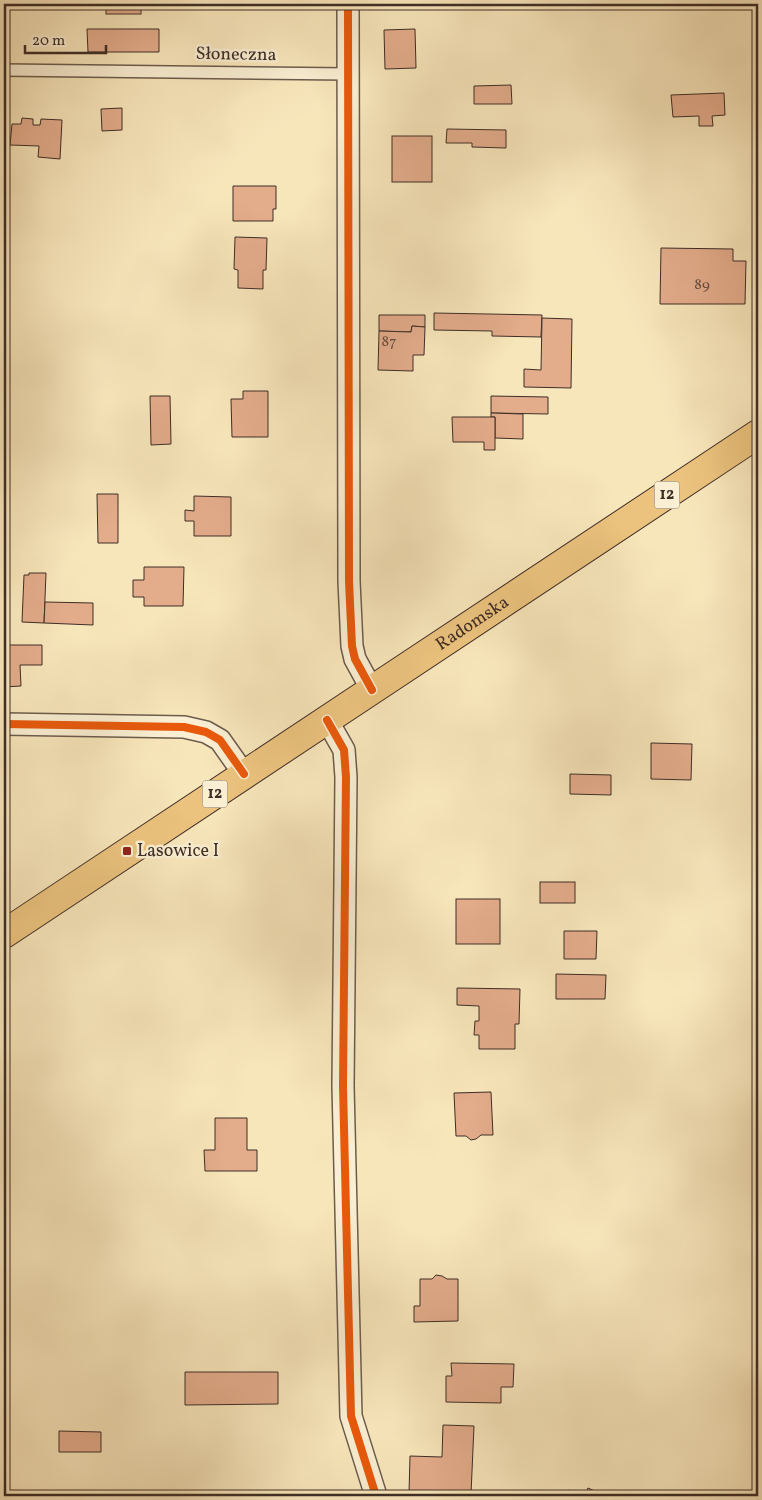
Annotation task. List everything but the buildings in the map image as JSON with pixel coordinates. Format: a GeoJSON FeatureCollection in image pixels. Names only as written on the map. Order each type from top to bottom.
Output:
{"type":"FeatureCollection","features":[{"type":"Feature","properties":{"kind":"main road","name":"Radomska"},"geometry":{"type":"LineString","coordinates":[[372,690],[758,434]]}},
{"type":"Feature","properties":{"kind":"main road","name":"12"},"geometry":{"type":"LineString","coordinates":[[4,934],[372,690]]}},
{"type":"Feature","properties":{"kind":"street"},"geometry":{"type":"LineString","coordinates":[[348,4],[349,581],[352,646],[355,659],[372,690]]}},
{"type":"Feature","properties":{"kind":"street"},"geometry":{"type":"LineString","coordinates":[[327,720],[344,750],[346,777],[343,1086],[351,1416],[376,1496]]}},
{"type":"Feature","properties":{"kind":"street"},"geometry":{"type":"LineString","coordinates":[[4,724],[184,727],[206,732],[220,740],[244,774]]}},
{"type":"Feature","properties":{"kind":"lane","name":"Słoneczna"},"geometry":{"type":"LineString","coordinates":[[4,70],[348,74]]}},
{"type":"Feature","properties":{"kind":"cycle path"},"geometry":{"type":"LineString","coordinates":[[348,4],[349,581],[352,646],[355,659],[372,690]]}},
{"type":"Feature","properties":{"kind":"cycle path"},"geometry":{"type":"LineString","coordinates":[[327,720],[344,750],[346,777],[343,1086],[351,1416],[376,1496]]}},
{"type":"Feature","properties":{"kind":"cycle path"},"geometry":{"type":"LineString","coordinates":[[4,724],[184,727],[206,732],[220,740],[244,774]]}},
{"type":"Feature","properties":{"kind":"place","name":"Lasowice I"},"geometry":{"type":"Point","coordinates":[127,851]}}]}
